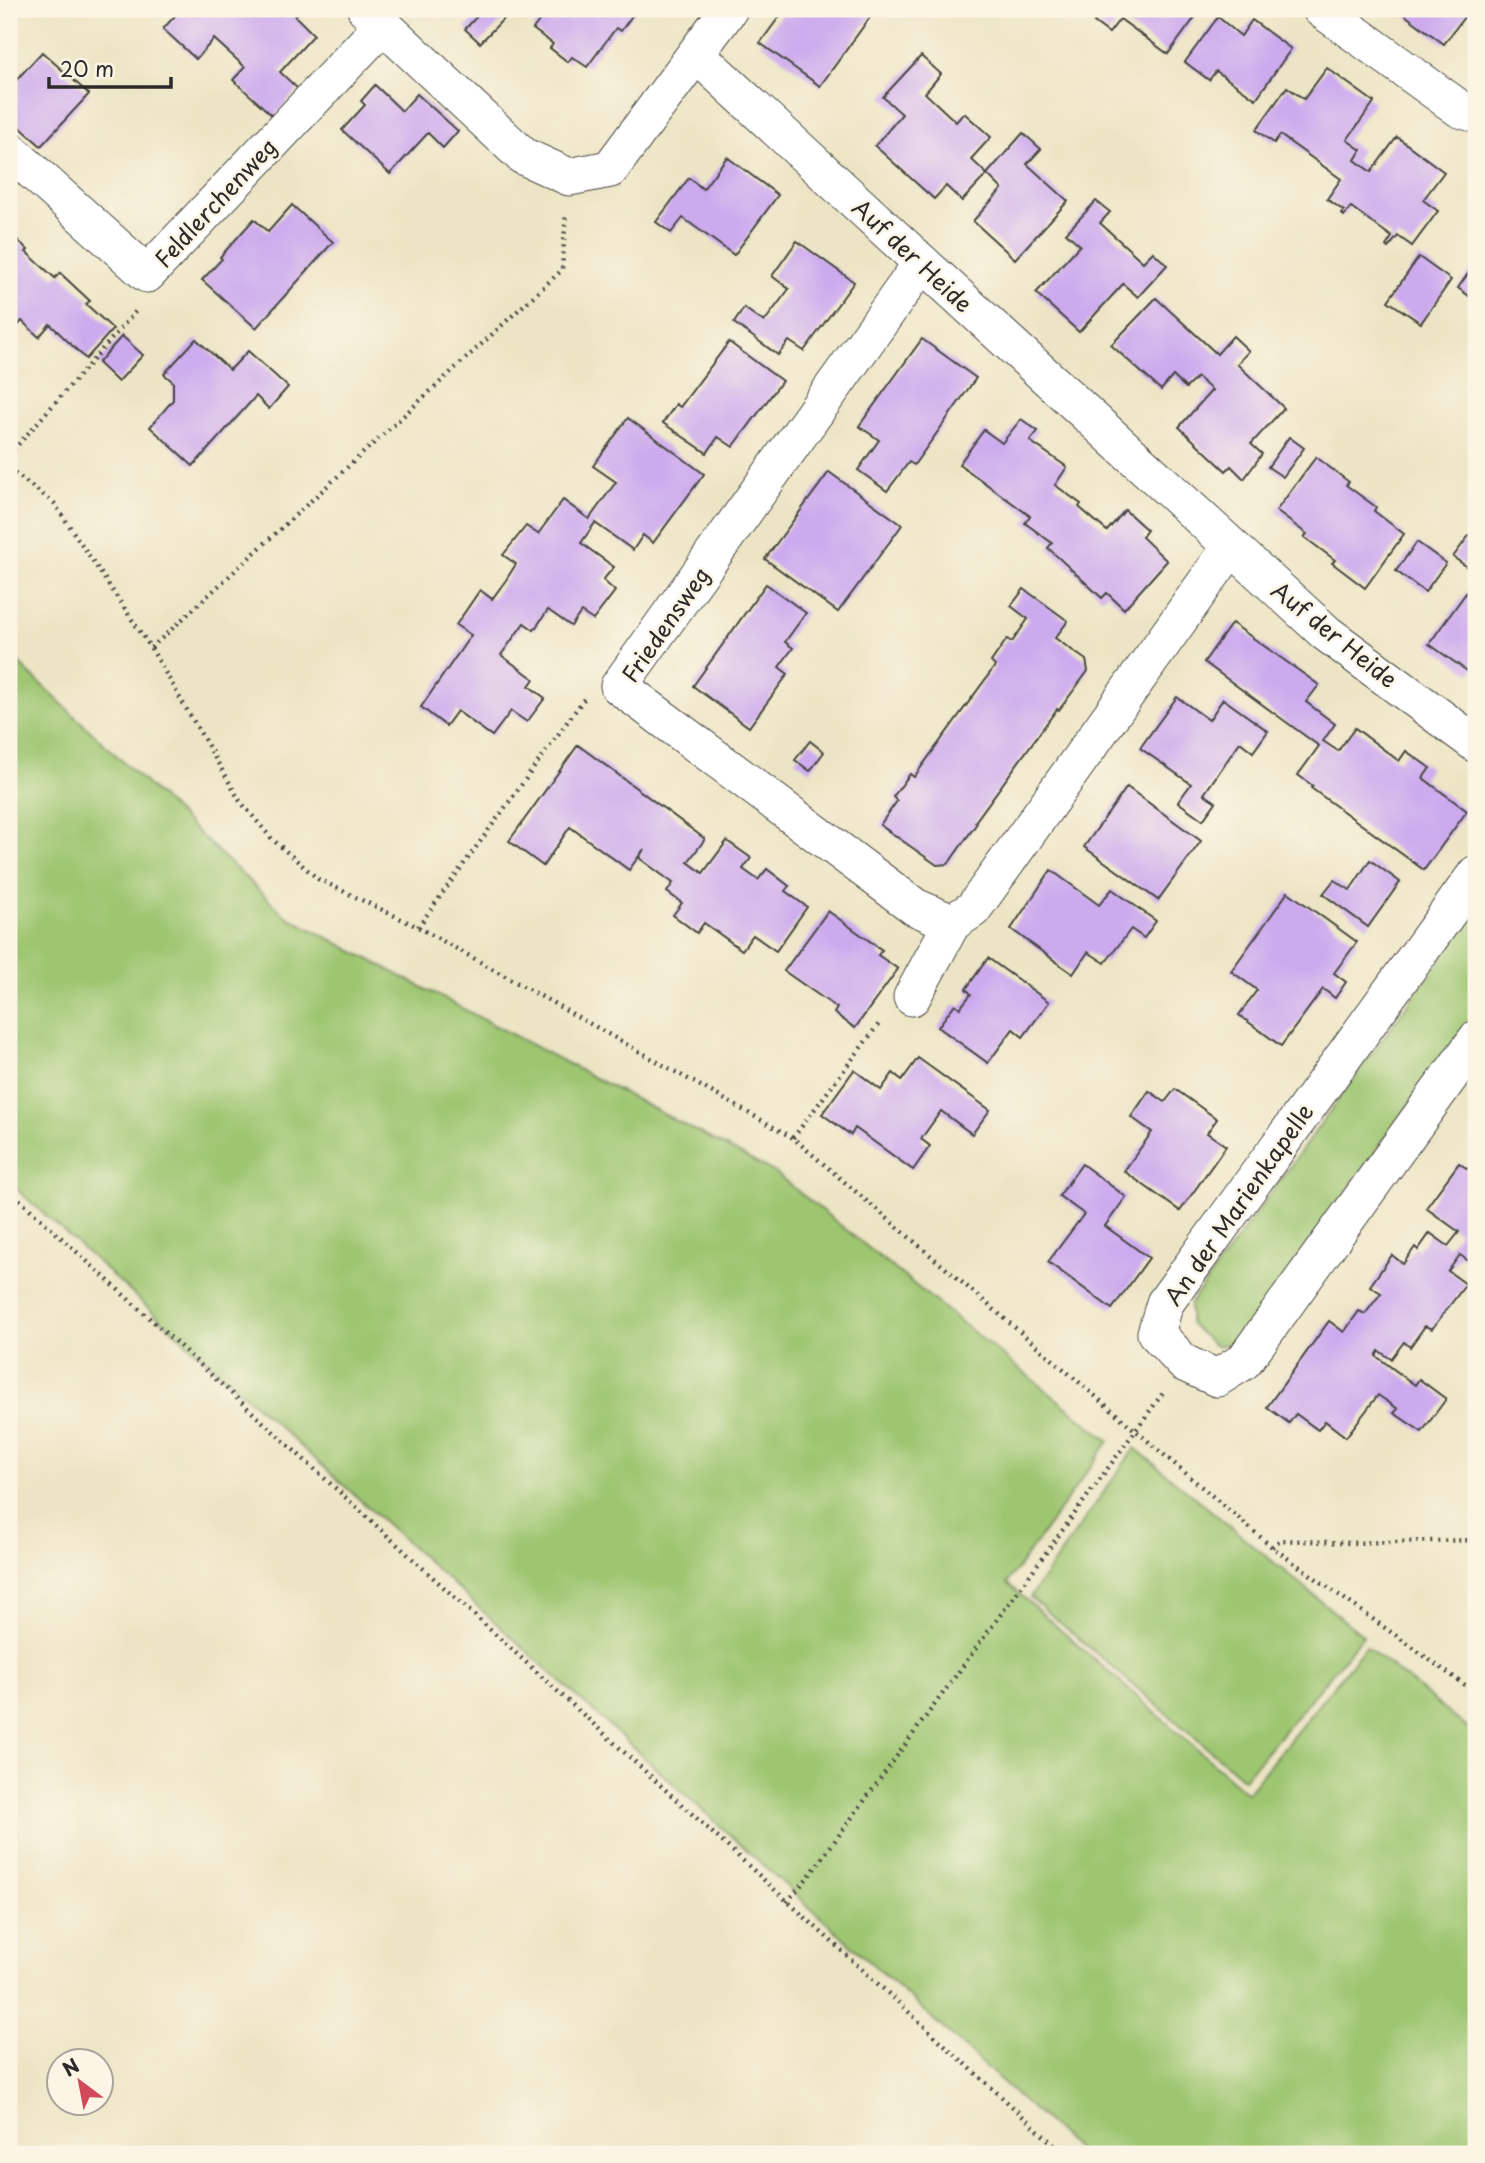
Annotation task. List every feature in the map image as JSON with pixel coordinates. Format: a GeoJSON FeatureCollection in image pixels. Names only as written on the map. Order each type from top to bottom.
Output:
{"type":"FeatureCollection","features":[{"type":"Feature","properties":{"kind":"street"},"geometry":{"type":"LineString","coordinates":[[374,17],[523,156],[569,177],[610,169],[729,9]]}},
{"type":"Feature","properties":{"kind":"street"},"geometry":{"type":"LineString","coordinates":[[1321,9],[1460,109],[1476,114]]}},
{"type":"Feature","properties":{"kind":"street","name":"Feldlerchenweg"},"geometry":{"type":"LineString","coordinates":[[9,150],[147,274],[374,17]]}},
{"type":"Feature","properties":{"kind":"street","name":"Auf der Heide"},"geometry":{"type":"LineString","coordinates":[[696,55],[1326,633],[1476,744]]}},
{"type":"Feature","properties":{"kind":"street","name":"Friedensweg"},"geometry":{"type":"LineString","coordinates":[[922,263],[619,686],[915,907],[951,923]]}},
{"type":"Feature","properties":{"kind":"street"},"geometry":{"type":"LineString","coordinates":[[912,998],[951,923],[973,909],[1231,547]]}},
{"type":"Feature","properties":{"kind":"street","name":"An der Marienkapelle"},"geometry":{"type":"LineString","coordinates":[[1476,874],[1165,1303],[1156,1333],[1184,1363],[1217,1378],[1244,1361],[1476,1040]]}},
{"type":"Feature","properties":{"kind":"path"},"geometry":{"type":"LineString","coordinates":[[151,648],[562,270],[569,177]]}},
{"type":"Feature","properties":{"kind":"path"},"geometry":{"type":"LineString","coordinates":[[9,455],[152,292],[147,274]]}},
{"type":"Feature","properties":{"kind":"path"},"geometry":{"type":"LineString","coordinates":[[9,469],[54,503],[151,648],[240,801],[272,839],[317,879],[418,927],[793,1138],[1272,1547],[1476,1693]]}},
{"type":"Feature","properties":{"kind":"path"},"geometry":{"type":"LineString","coordinates":[[418,927],[590,691],[619,686]]}},
{"type":"Feature","properties":{"kind":"path"},"geometry":{"type":"LineString","coordinates":[[793,1138],[893,1005],[912,998]]}},
{"type":"Feature","properties":{"kind":"path"},"geometry":{"type":"LineString","coordinates":[[9,1191],[1064,2154]]}},
{"type":"Feature","properties":{"kind":"path"},"geometry":{"type":"LineString","coordinates":[[787,1902],[812,1872],[1136,1432]]}},
{"type":"Feature","properties":{"kind":"path"},"geometry":{"type":"LineString","coordinates":[[1272,1547],[1280,1540],[1350,1543],[1476,1540]]}},
{"type":"Feature","properties":{"kind":"green space"},"geometry":{"type":"Polygon","coordinates":[[[9,654],[286,916],[774,1172],[1109,1441],[1007,1583],[1247,1793],[1366,1646],[1476,1735],[1476,2154],[1082,2154],[9,1182],[9,654]]]}},
{"type":"Feature","properties":{"kind":"green space"},"geometry":{"type":"Polygon","coordinates":[[[1476,910],[1476,1012],[1237,1343],[1215,1346],[1190,1324],[1190,1304],[1476,910]]]}},
{"type":"Feature","properties":{"kind":"green space"},"geometry":{"type":"Polygon","coordinates":[[[1135,1448],[1363,1636],[1244,1779],[1030,1597],[1135,1448]]]}},
{"type":"Feature","properties":{"kind":"building"},"geometry":{"type":"Polygon","coordinates":[[[181,9],[223,9],[232,16],[239,9],[295,9],[299,12],[295,16],[314,35],[280,72],[298,89],[274,117],[233,80],[245,67],[214,39],[196,59],[163,29],[181,9]]]}},
{"type":"Feature","properties":{"kind":"building"},"geometry":{"type":"Polygon","coordinates":[[[484,9],[513,9],[480,43],[465,29],[484,9]]]}},
{"type":"Feature","properties":{"kind":"building"},"geometry":{"type":"Polygon","coordinates":[[[548,9],[636,10],[621,31],[616,28],[587,67],[572,57],[568,62],[550,48],[553,44],[533,29],[548,9]]]}},
{"type":"Feature","properties":{"kind":"building"},"geometry":{"type":"Polygon","coordinates":[[[785,9],[876,9],[820,86],[760,43],[785,9]]]}},
{"type":"Feature","properties":{"kind":"building"},"geometry":{"type":"Polygon","coordinates":[[[1103,9],[1201,9],[1168,54],[1120,19],[1109,33],[1094,22],[1103,9]]]}},
{"type":"Feature","properties":{"kind":"building"},"geometry":{"type":"Polygon","coordinates":[[[1399,9],[1470,9],[1444,44],[1399,9]]]}},
{"type":"Feature","properties":{"kind":"building"},"geometry":{"type":"Polygon","coordinates":[[[1218,17],[1241,36],[1252,20],[1291,49],[1256,99],[1216,71],[1209,80],[1185,62],[1218,17]]]}},
{"type":"Feature","properties":{"kind":"building"},"geometry":{"type":"Polygon","coordinates":[[[42,52],[89,94],[41,146],[9,117],[9,88],[42,52]]]}},
{"type":"Feature","properties":{"kind":"building"},"geometry":{"type":"Polygon","coordinates":[[[921,56],[941,74],[925,93],[956,122],[964,113],[991,137],[971,159],[987,174],[962,201],[946,186],[934,199],[875,146],[902,114],[883,97],[921,56]]]}},
{"type":"Feature","properties":{"kind":"building"},"geometry":{"type":"Polygon","coordinates":[[[1327,68],[1374,102],[1347,140],[1361,150],[1355,160],[1371,172],[1397,137],[1444,172],[1423,200],[1438,211],[1412,246],[1398,236],[1388,248],[1386,246],[1392,237],[1351,207],[1344,216],[1341,214],[1344,211],[1327,199],[1341,179],[1280,135],[1274,143],[1256,130],[1287,87],[1304,99],[1327,68]]]}},
{"type":"Feature","properties":{"kind":"building"},"geometry":{"type":"Polygon","coordinates":[[[375,85],[402,111],[417,94],[458,131],[443,148],[428,133],[390,174],[342,130],[365,105],[361,101],[375,85]]]}},
{"type":"Feature","properties":{"kind":"building"},"geometry":{"type":"Polygon","coordinates":[[[1023,133],[1041,149],[1027,164],[1068,201],[1015,259],[973,221],[1002,189],[987,174],[1023,133]]]}},
{"type":"Feature","properties":{"kind":"building"},"geometry":{"type":"Polygon","coordinates":[[[727,157],[778,195],[734,255],[683,218],[671,233],[656,222],[689,178],[703,189],[727,157]]]}},
{"type":"Feature","properties":{"kind":"building"},"geometry":{"type":"Polygon","coordinates":[[[1096,201],[1110,212],[1100,223],[1143,262],[1153,252],[1167,265],[1138,297],[1123,284],[1079,332],[1036,293],[1080,245],[1066,233],[1096,201]]]}},
{"type":"Feature","properties":{"kind":"building"},"geometry":{"type":"Polygon","coordinates":[[[292,205],[333,242],[256,328],[202,280],[254,219],[268,232],[292,205]]]}},
{"type":"Feature","properties":{"kind":"building"},"geometry":{"type":"Polygon","coordinates":[[[9,232],[28,250],[26,252],[55,278],[60,273],[90,301],[86,304],[113,329],[86,359],[50,324],[39,337],[22,321],[13,331],[9,327],[9,232]]]}},
{"type":"Feature","properties":{"kind":"building"},"geometry":{"type":"Polygon","coordinates":[[[797,241],[854,282],[804,351],[789,341],[778,355],[734,323],[744,308],[764,322],[789,289],[772,276],[797,241]]]}},
{"type":"Feature","properties":{"kind":"building"},"geometry":{"type":"Polygon","coordinates":[[[1419,257],[1451,280],[1421,323],[1388,301],[1419,257]]]}},
{"type":"Feature","properties":{"kind":"building"},"geometry":{"type":"Polygon","coordinates":[[[1476,262],[1476,301],[1458,288],[1476,262]]]}},
{"type":"Feature","properties":{"kind":"building"},"geometry":{"type":"Polygon","coordinates":[[[1156,298],[1217,354],[1233,336],[1249,351],[1237,364],[1284,408],[1251,444],[1262,454],[1244,479],[1231,466],[1226,471],[1179,427],[1212,390],[1197,377],[1186,388],[1173,376],[1161,390],[1111,345],[1156,298]]]}},
{"type":"Feature","properties":{"kind":"building"},"geometry":{"type":"Polygon","coordinates":[[[122,336],[143,355],[118,382],[98,363],[122,336]]]}},
{"type":"Feature","properties":{"kind":"building"},"geometry":{"type":"Polygon","coordinates":[[[196,339],[230,370],[248,351],[288,387],[269,409],[256,396],[193,466],[150,427],[173,400],[173,382],[164,374],[196,339]]]}},
{"type":"Feature","properties":{"kind":"building"},"geometry":{"type":"Polygon","coordinates":[[[922,339],[976,378],[914,465],[909,462],[887,491],[858,470],[879,440],[859,426],[922,339]]]}},
{"type":"Feature","properties":{"kind":"building"},"geometry":{"type":"Polygon","coordinates":[[[729,342],[782,381],[733,447],[718,437],[707,453],[663,423],[676,404],[680,407],[729,342]]]}},
{"type":"Feature","properties":{"kind":"building"},"geometry":{"type":"Polygon","coordinates":[[[628,418],[704,474],[653,543],[643,535],[633,550],[595,523],[581,543],[614,567],[603,580],[615,591],[593,620],[581,612],[571,626],[548,610],[534,630],[524,623],[501,655],[534,679],[529,686],[545,698],[527,722],[511,711],[492,736],[457,711],[446,726],[421,707],[471,635],[456,625],[480,590],[492,599],[506,580],[516,564],[503,555],[526,526],[538,534],[563,500],[589,519],[616,482],[593,466],[628,418]]]}},
{"type":"Feature","properties":{"kind":"building"},"geometry":{"type":"Polygon","coordinates":[[[1021,419],[1038,431],[1030,441],[1067,467],[1055,485],[1081,504],[1079,507],[1107,531],[1125,510],[1147,530],[1142,537],[1167,561],[1124,609],[1107,593],[1102,598],[1048,548],[1052,543],[1025,523],[1030,516],[959,464],[984,430],[1002,443],[1021,419]]]}},
{"type":"Feature","properties":{"kind":"building"},"geometry":{"type":"Polygon","coordinates":[[[1289,437],[1304,448],[1283,477],[1268,467],[1289,437]]]}},
{"type":"Feature","properties":{"kind":"building"},"geometry":{"type":"Polygon","coordinates":[[[1316,457],[1349,482],[1346,485],[1376,507],[1374,511],[1404,534],[1365,588],[1332,563],[1335,560],[1304,537],[1307,534],[1276,511],[1316,457]]]}},
{"type":"Feature","properties":{"kind":"building"},"geometry":{"type":"Polygon","coordinates":[[[829,472],[902,525],[838,612],[765,559],[829,472]]]}},
{"type":"Feature","properties":{"kind":"building"},"geometry":{"type":"Polygon","coordinates":[[[1473,530],[1476,532],[1476,573],[1453,557],[1473,530]]]}},
{"type":"Feature","properties":{"kind":"building"},"geometry":{"type":"Polygon","coordinates":[[[1417,542],[1446,563],[1425,592],[1396,571],[1417,542]]]}},
{"type":"Feature","properties":{"kind":"building"},"geometry":{"type":"Polygon","coordinates":[[[1474,582],[1476,666],[1470,673],[1429,644],[1474,582]]]}},
{"type":"Feature","properties":{"kind":"building"},"geometry":{"type":"Polygon","coordinates":[[[766,584],[806,613],[785,642],[793,648],[779,667],[788,674],[749,727],[693,686],[766,584]]]}},
{"type":"Feature","properties":{"kind":"building"},"geometry":{"type":"Polygon","coordinates":[[[1024,589],[1068,621],[1055,638],[1086,660],[1088,671],[975,822],[977,823],[948,864],[937,865],[880,825],[897,801],[893,797],[910,774],[914,777],[995,666],[991,662],[1007,639],[1012,642],[1028,619],[1011,606],[1024,589]]]}},
{"type":"Feature","properties":{"kind":"building"},"geometry":{"type":"Polygon","coordinates":[[[1232,623],[1319,685],[1306,702],[1335,724],[1323,741],[1338,751],[1355,728],[1399,761],[1406,751],[1430,768],[1423,778],[1467,811],[1424,870],[1311,788],[1313,786],[1298,775],[1319,746],[1204,662],[1232,623]]]}},
{"type":"Feature","properties":{"kind":"building"},"geometry":{"type":"Polygon","coordinates":[[[1177,697],[1209,720],[1223,699],[1268,731],[1253,752],[1240,742],[1204,794],[1216,802],[1203,820],[1178,802],[1191,784],[1140,748],[1177,697]]]}},
{"type":"Feature","properties":{"kind":"building"},"geometry":{"type":"Polygon","coordinates":[[[810,741],[824,752],[810,771],[795,760],[810,741]]]}},
{"type":"Feature","properties":{"kind":"building"},"geometry":{"type":"Polygon","coordinates":[[[578,745],[705,839],[688,862],[703,873],[727,841],[751,858],[743,869],[758,880],[767,869],[789,886],[785,891],[807,907],[776,951],[753,935],[742,950],[704,923],[697,933],[673,915],[682,903],[667,892],[673,883],[639,858],[644,849],[629,870],[570,827],[543,866],[509,841],[578,745]]]}},
{"type":"Feature","properties":{"kind":"building"},"geometry":{"type":"Polygon","coordinates":[[[1127,787],[1201,841],[1158,900],[1084,847],[1127,787]]]}},
{"type":"Feature","properties":{"kind":"building"},"geometry":{"type":"Polygon","coordinates":[[[1370,860],[1400,882],[1368,927],[1323,894],[1334,880],[1350,890],[1370,860]]]}},
{"type":"Feature","properties":{"kind":"building"},"geometry":{"type":"Polygon","coordinates":[[[1051,870],[1099,905],[1112,889],[1156,921],[1144,938],[1131,929],[1105,963],[1088,952],[1073,974],[1011,929],[1051,870]]]}},
{"type":"Feature","properties":{"kind":"building"},"geometry":{"type":"Polygon","coordinates":[[[1288,892],[1357,942],[1334,973],[1346,982],[1335,998],[1323,989],[1281,1046],[1239,1015],[1257,990],[1231,971],[1288,892]]]}},
{"type":"Feature","properties":{"kind":"building"},"geometry":{"type":"Polygon","coordinates":[[[828,911],[882,950],[878,955],[898,969],[855,1028],[834,1013],[837,1008],[784,971],[828,911]]]}},
{"type":"Feature","properties":{"kind":"building"},"geometry":{"type":"Polygon","coordinates":[[[988,958],[1049,1002],[1023,1037],[1013,1029],[988,1063],[938,1027],[955,1004],[960,1008],[971,994],[966,989],[988,958]]]}},
{"type":"Feature","properties":{"kind":"building"},"geometry":{"type":"Polygon","coordinates":[[[918,1058],[990,1110],[972,1134],[941,1111],[921,1139],[930,1146],[913,1170],[855,1128],[851,1135],[822,1114],[854,1070],[881,1090],[893,1073],[902,1080],[918,1058]]]}},
{"type":"Feature","properties":{"kind":"building"},"geometry":{"type":"Polygon","coordinates":[[[1175,1089],[1217,1119],[1207,1133],[1226,1146],[1180,1211],[1124,1171],[1152,1132],[1131,1117],[1149,1091],[1165,1102],[1175,1089]]]}},
{"type":"Feature","properties":{"kind":"building"},"geometry":{"type":"Polygon","coordinates":[[[1459,1163],[1476,1175],[1476,1266],[1460,1255],[1448,1271],[1466,1284],[1432,1329],[1425,1326],[1410,1347],[1404,1342],[1391,1359],[1379,1351],[1376,1356],[1415,1385],[1419,1379],[1446,1399],[1422,1432],[1394,1413],[1398,1409],[1378,1395],[1346,1437],[1325,1421],[1318,1430],[1296,1414],[1289,1423],[1267,1407],[1329,1321],[1344,1332],[1359,1311],[1365,1314],[1381,1293],[1370,1286],[1392,1255],[1403,1264],[1415,1247],[1418,1250],[1430,1233],[1448,1246],[1459,1232],[1426,1208],[1459,1163]]]}},
{"type":"Feature","properties":{"kind":"building"},"geometry":{"type":"Polygon","coordinates":[[[1082,1164],[1126,1197],[1105,1226],[1149,1258],[1112,1309],[1048,1262],[1084,1214],[1059,1196],[1082,1164]]]}}]}
